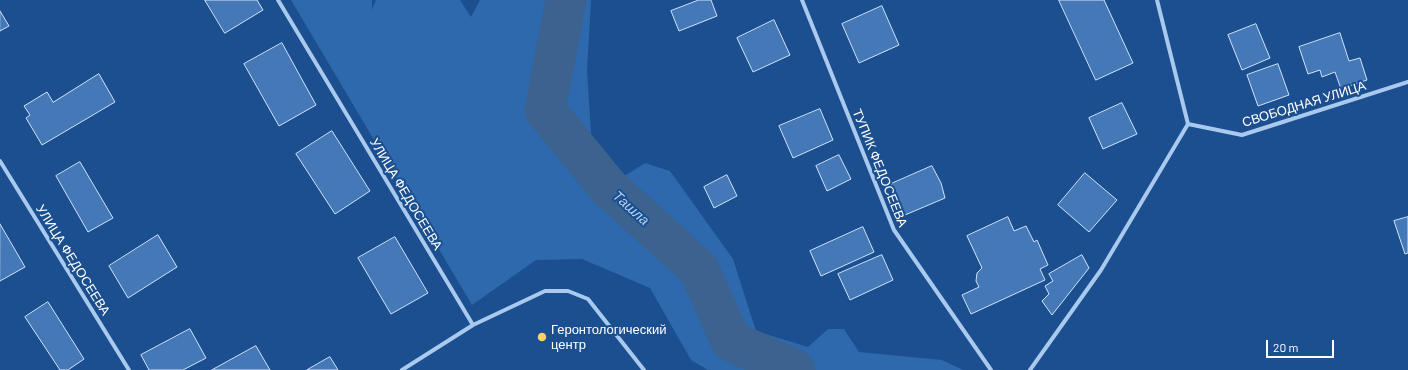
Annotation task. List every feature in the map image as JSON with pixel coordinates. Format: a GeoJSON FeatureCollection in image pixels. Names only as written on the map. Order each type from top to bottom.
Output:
{"type":"FeatureCollection","features":[{"type":"Feature","properties":{"kind":"street","name":"УЛИЦА ФЕДОСЕЕВА"},"geometry":{"type":"LineString","coordinates":[[278,0],[473,325]]}},
{"type":"Feature","properties":{"kind":"street","name":"ТУПИК ФЕДОСЕЕВА"},"geometry":{"type":"LineString","coordinates":[[802,0],[894,230],[991,370]]}},
{"type":"Feature","properties":{"kind":"street"},"geometry":{"type":"LineString","coordinates":[[1030,370],[1101,270],[1188,124],[1157,0]]}},
{"type":"Feature","properties":{"kind":"street","name":"СВОБОДНАЯ УЛИЦА"},"geometry":{"type":"LineString","coordinates":[[1188,124],[1242,135],[1408,82]]}},
{"type":"Feature","properties":{"kind":"street","name":"УЛИЦА ФЕДОСЕЕВА"},"geometry":{"type":"LineString","coordinates":[[0,161],[129,370]]}},
{"type":"Feature","properties":{"kind":"street"},"geometry":{"type":"LineString","coordinates":[[402,370],[473,325],[545,291],[568,291],[588,299],[644,370]]}},
{"type":"Feature","properties":{"kind":"shaded area"},"geometry":{"type":"Polygon","coordinates":[[[291,0],[372,0],[372,10],[376,0],[460,0],[471,17],[480,0],[591,0],[587,71],[592,149],[618,180],[645,163],[670,171],[733,259],[756,331],[808,347],[828,329],[844,329],[859,352],[942,360],[963,370],[708,370],[691,360],[650,288],[582,259],[536,260],[472,305],[291,0]]]}},
{"type":"Feature","properties":{"kind":"building"},"geometry":{"type":"Polygon","coordinates":[[[205,0],[257,0],[263,10],[225,33],[205,0]]]}},
{"type":"Feature","properties":{"kind":"building"},"geometry":{"type":"Polygon","coordinates":[[[699,0],[711,0],[717,16],[679,31],[671,11],[699,0]]]}},
{"type":"Feature","properties":{"kind":"building"},"geometry":{"type":"Polygon","coordinates":[[[1059,0],[1104,0],[1133,63],[1096,80],[1059,0]]]}},
{"type":"Feature","properties":{"kind":"building"},"geometry":{"type":"Polygon","coordinates":[[[882,6],[899,45],[859,63],[842,24],[882,6]]]}},
{"type":"Feature","properties":{"kind":"building"},"geometry":{"type":"Polygon","coordinates":[[[0,11],[9,26],[0,31],[0,11]]]}},
{"type":"Feature","properties":{"kind":"building"},"geometry":{"type":"Polygon","coordinates":[[[774,20],[790,55],[753,72],[737,38],[774,20]]]}},
{"type":"Feature","properties":{"kind":"building"},"geometry":{"type":"Polygon","coordinates":[[[1256,24],[1270,58],[1242,70],[1228,35],[1256,24]]]}},
{"type":"Feature","properties":{"kind":"building"},"geometry":{"type":"Polygon","coordinates":[[[1340,33],[1349,61],[1360,58],[1367,80],[1341,89],[1335,72],[1322,77],[1320,70],[1308,74],[1299,47],[1340,33]]]}},
{"type":"Feature","properties":{"kind":"building"},"geometry":{"type":"Polygon","coordinates":[[[282,43],[316,105],[279,126],[244,64],[282,43]]]}},
{"type":"Feature","properties":{"kind":"building"},"geometry":{"type":"Polygon","coordinates":[[[1278,64],[1289,95],[1258,106],[1247,75],[1278,64]]]}},
{"type":"Feature","properties":{"kind":"building"},"geometry":{"type":"Polygon","coordinates":[[[99,74],[115,102],[42,145],[26,118],[30,115],[24,106],[47,92],[53,102],[99,74]]]}},
{"type":"Feature","properties":{"kind":"building"},"geometry":{"type":"Polygon","coordinates":[[[1122,103],[1137,134],[1103,149],[1089,118],[1122,103]]]}},
{"type":"Feature","properties":{"kind":"building"},"geometry":{"type":"Polygon","coordinates":[[[820,109],[833,140],[793,158],[779,126],[820,109]]]}},
{"type":"Feature","properties":{"kind":"building"},"geometry":{"type":"Polygon","coordinates":[[[332,131],[370,191],[335,214],[296,154],[332,131]]]}},
{"type":"Feature","properties":{"kind":"building"},"geometry":{"type":"Polygon","coordinates":[[[839,155],[851,179],[827,191],[816,166],[839,155]]]}},
{"type":"Feature","properties":{"kind":"building"},"geometry":{"type":"Polygon","coordinates":[[[80,162],[113,218],[88,232],[56,176],[80,162]]]}},
{"type":"Feature","properties":{"kind":"building"},"geometry":{"type":"Polygon","coordinates":[[[932,166],[941,183],[945,198],[905,215],[891,184],[932,166]]]}},
{"type":"Feature","properties":{"kind":"building"},"geometry":{"type":"Polygon","coordinates":[[[1085,173],[1117,200],[1089,232],[1058,205],[1085,173]]]}},
{"type":"Feature","properties":{"kind":"building"},"geometry":{"type":"Polygon","coordinates":[[[727,175],[737,196],[714,208],[704,187],[727,175]]]}},
{"type":"Feature","properties":{"kind":"building"},"geometry":{"type":"Polygon","coordinates":[[[1008,217],[1014,231],[1026,226],[1034,242],[1037,240],[1048,265],[1040,269],[1045,280],[971,314],[962,295],[979,287],[976,281],[977,273],[982,268],[967,236],[1008,217]]]}},
{"type":"Feature","properties":{"kind":"building"},"geometry":{"type":"Polygon","coordinates":[[[1408,217],[1408,253],[1405,254],[1394,221],[1408,217]]]}},
{"type":"Feature","properties":{"kind":"building"},"geometry":{"type":"Polygon","coordinates":[[[0,224],[25,267],[0,281],[0,224]]]}},
{"type":"Feature","properties":{"kind":"building"},"geometry":{"type":"Polygon","coordinates":[[[863,227],[874,252],[821,276],[810,251],[863,227]]]}},
{"type":"Feature","properties":{"kind":"building"},"geometry":{"type":"Polygon","coordinates":[[[158,235],[177,267],[128,298],[109,266],[158,235]]]}},
{"type":"Feature","properties":{"kind":"building"},"geometry":{"type":"Polygon","coordinates":[[[395,237],[428,293],[391,314],[358,258],[395,237]]]}},
{"type":"Feature","properties":{"kind":"building"},"geometry":{"type":"Polygon","coordinates":[[[882,255],[893,280],[850,300],[838,274],[882,255]]]}},
{"type":"Feature","properties":{"kind":"building"},"geometry":{"type":"Polygon","coordinates":[[[1082,255],[1089,268],[1052,315],[1042,301],[1049,294],[1045,286],[1053,281],[1049,274],[1082,255]]]}},
{"type":"Feature","properties":{"kind":"building"},"geometry":{"type":"Polygon","coordinates":[[[48,302],[84,359],[68,370],[60,370],[25,317],[48,302]]]}},
{"type":"Feature","properties":{"kind":"building"},"geometry":{"type":"Polygon","coordinates":[[[190,329],[206,358],[183,370],[149,370],[141,355],[190,329]]]}},
{"type":"Feature","properties":{"kind":"building"},"geometry":{"type":"Polygon","coordinates":[[[256,346],[270,370],[212,370],[256,346]]]}},
{"type":"Feature","properties":{"kind":"building"},"geometry":{"type":"Polygon","coordinates":[[[330,357],[338,370],[307,370],[330,357]]]}},
{"type":"Feature","properties":{"kind":"waterway","name":"Ташла"},"geometry":{"type":"LineString","coordinates":[[566,0],[545,110],[608,187],[699,269],[731,341],[795,370]]}},
{"type":"Feature","properties":{"kind":"place","name":"Геронтологический центр"},"geometry":{"type":"Point","coordinates":[542,337]}}]}
